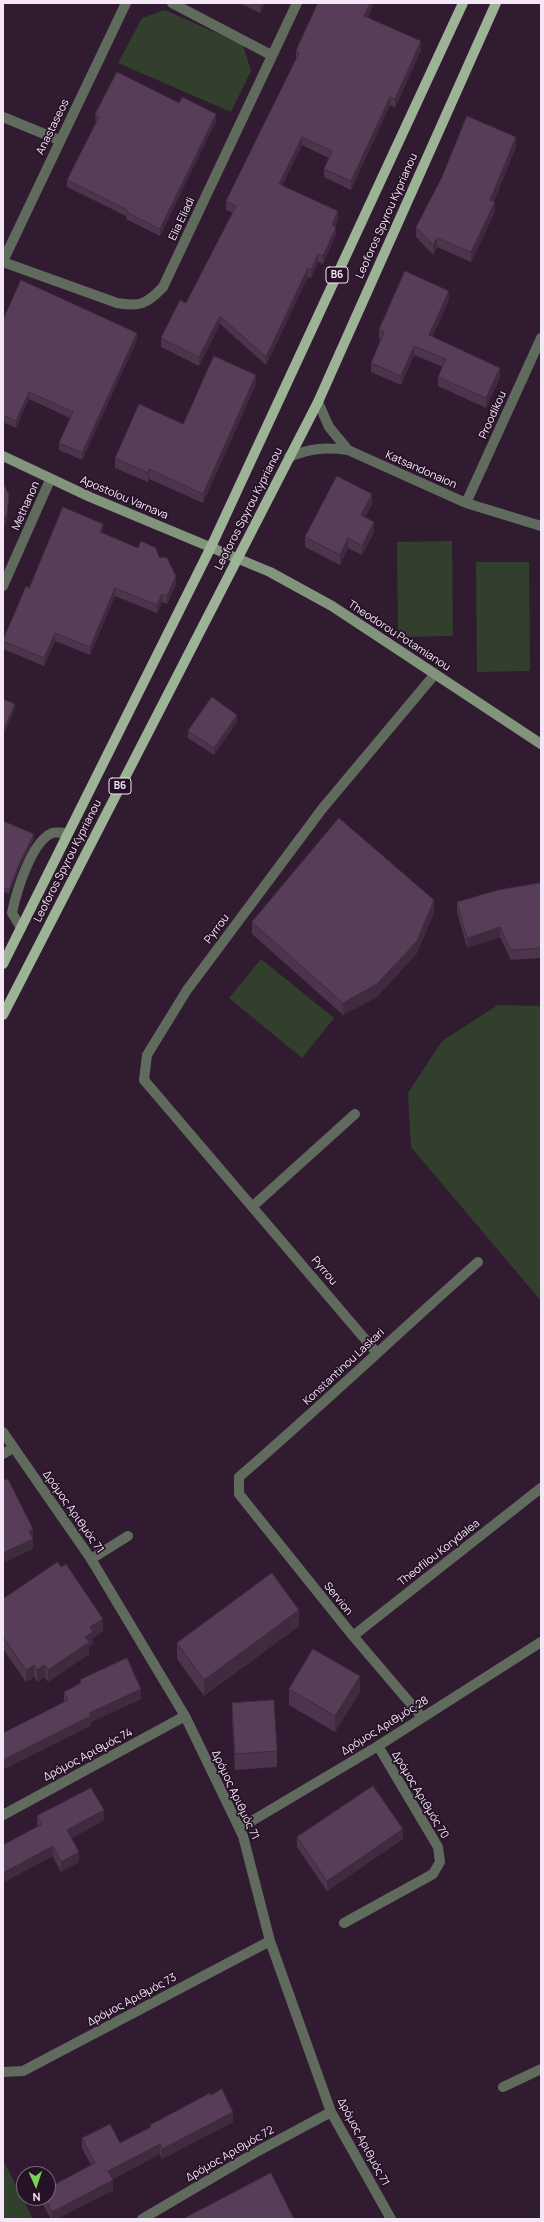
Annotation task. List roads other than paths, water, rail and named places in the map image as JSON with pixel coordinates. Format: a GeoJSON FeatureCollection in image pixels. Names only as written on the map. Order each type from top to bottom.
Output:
{"type":"FeatureCollection","features":[{"type":"Feature","properties":{"kind":"main road","name":"Leoforos Spyrou Kyprianou"},"geometry":{"type":"LineString","coordinates":[[3,964],[210,547],[463,3]]}},
{"type":"Feature","properties":{"kind":"main road","name":"Leoforos Spyrou Kyprianou"},"geometry":{"type":"LineString","coordinates":[[3,1015],[318,402],[496,3]]}},
{"type":"Feature","properties":{"kind":"main road","name":"Apostolou Varnava"},"geometry":{"type":"LineString","coordinates":[[3,456],[50,480],[238,558]]}},
{"type":"Feature","properties":{"kind":"main road","name":"Theodorou Potamianou"},"geometry":{"type":"LineString","coordinates":[[238,558],[270,572],[332,606],[541,744]]}},
{"type":"Feature","properties":{"kind":"street","name":"Anastaseos"},"geometry":{"type":"LineString","coordinates":[[3,262],[126,3]]}},
{"type":"Feature","properties":{"kind":"street"},"geometry":{"type":"LineString","coordinates":[[172,3],[271,55]]}},
{"type":"Feature","properties":{"kind":"street","name":"Elia Eliadi"},"geometry":{"type":"LineString","coordinates":[[3,262],[117,304],[131,306],[145,304],[155,296],[163,287],[271,55],[297,3]]}},
{"type":"Feature","properties":{"kind":"street"},"geometry":{"type":"LineString","coordinates":[[3,117],[60,140]]}},
{"type":"Feature","properties":{"kind":"street","name":"Proodikou"},"geometry":{"type":"LineString","coordinates":[[466,503],[541,338]]}},
{"type":"Feature","properties":{"kind":"street","name":"Katsandonaion"},"geometry":{"type":"LineString","coordinates":[[318,402],[329,427],[348,450],[466,503],[541,526]]}},
{"type":"Feature","properties":{"kind":"street"},"geometry":{"type":"LineString","coordinates":[[289,457],[310,449],[326,448],[348,450]]}},
{"type":"Feature","properties":{"kind":"street","name":"Methanon"},"geometry":{"type":"LineString","coordinates":[[3,586],[50,480]]}},
{"type":"Feature","properties":{"kind":"street","name":"Pyrrou"},"geometry":{"type":"LineString","coordinates":[[376,1352],[144,1080],[147,1055],[187,990],[317,815],[435,674]]}},
{"type":"Feature","properties":{"kind":"street"},"geometry":{"type":"LineString","coordinates":[[21,928],[12,913],[18,886],[44,838],[53,833],[68,833]]}},
{"type":"Feature","properties":{"kind":"street"},"geometry":{"type":"LineString","coordinates":[[253,1206],[355,1114]]}},
{"type":"Feature","properties":{"kind":"street","name":"Konstantinou Laskari"},"geometry":{"type":"LineString","coordinates":[[238,1494],[239,1477],[310,1416],[376,1352],[478,1262]]}},
{"type":"Feature","properties":{"kind":"street","name":"Δρόμος Αριθμός 71"},"geometry":{"type":"LineString","coordinates":[[3,1432],[91,1559],[185,1716],[240,1828],[270,1941],[331,2112],[391,2219]]}},
{"type":"Feature","properties":{"kind":"street"},"geometry":{"type":"LineString","coordinates":[[3,1454],[13,1448]]}},
{"type":"Feature","properties":{"kind":"street","name":"Theofilou Korydalea"},"geometry":{"type":"LineString","coordinates":[[353,1636],[541,1488]]}},
{"type":"Feature","properties":{"kind":"street","name":"Servion"},"geometry":{"type":"LineString","coordinates":[[238,1494],[353,1636],[422,1717]]}},
{"type":"Feature","properties":{"kind":"street"},"geometry":{"type":"LineString","coordinates":[[91,1559],[128,1536]]}},
{"type":"Feature","properties":{"kind":"street","name":"Δρόμος Αριθμός 28"},"geometry":{"type":"LineString","coordinates":[[240,1828],[378,1746],[541,1642]]}},
{"type":"Feature","properties":{"kind":"street","name":"Δρόμος Αριθμός 74"},"geometry":{"type":"LineString","coordinates":[[3,1815],[185,1716]]}},
{"type":"Feature","properties":{"kind":"street","name":"Δρόμος Αριθμός 70"},"geometry":{"type":"LineString","coordinates":[[344,1923],[433,1874],[440,1862],[438,1847],[378,1746]]}},
{"type":"Feature","properties":{"kind":"street","name":"Δρόμος Αριθμός 73"},"geometry":{"type":"LineString","coordinates":[[3,2072],[23,2071],[270,1941]]}},
{"type":"Feature","properties":{"kind":"street"},"geometry":{"type":"LineString","coordinates":[[503,2087],[541,2069]]}},
{"type":"Feature","properties":{"kind":"street","name":"Δρόμος Αριθμός 72"},"geometry":{"type":"LineString","coordinates":[[142,2219],[258,2151],[331,2112]]}}]}
